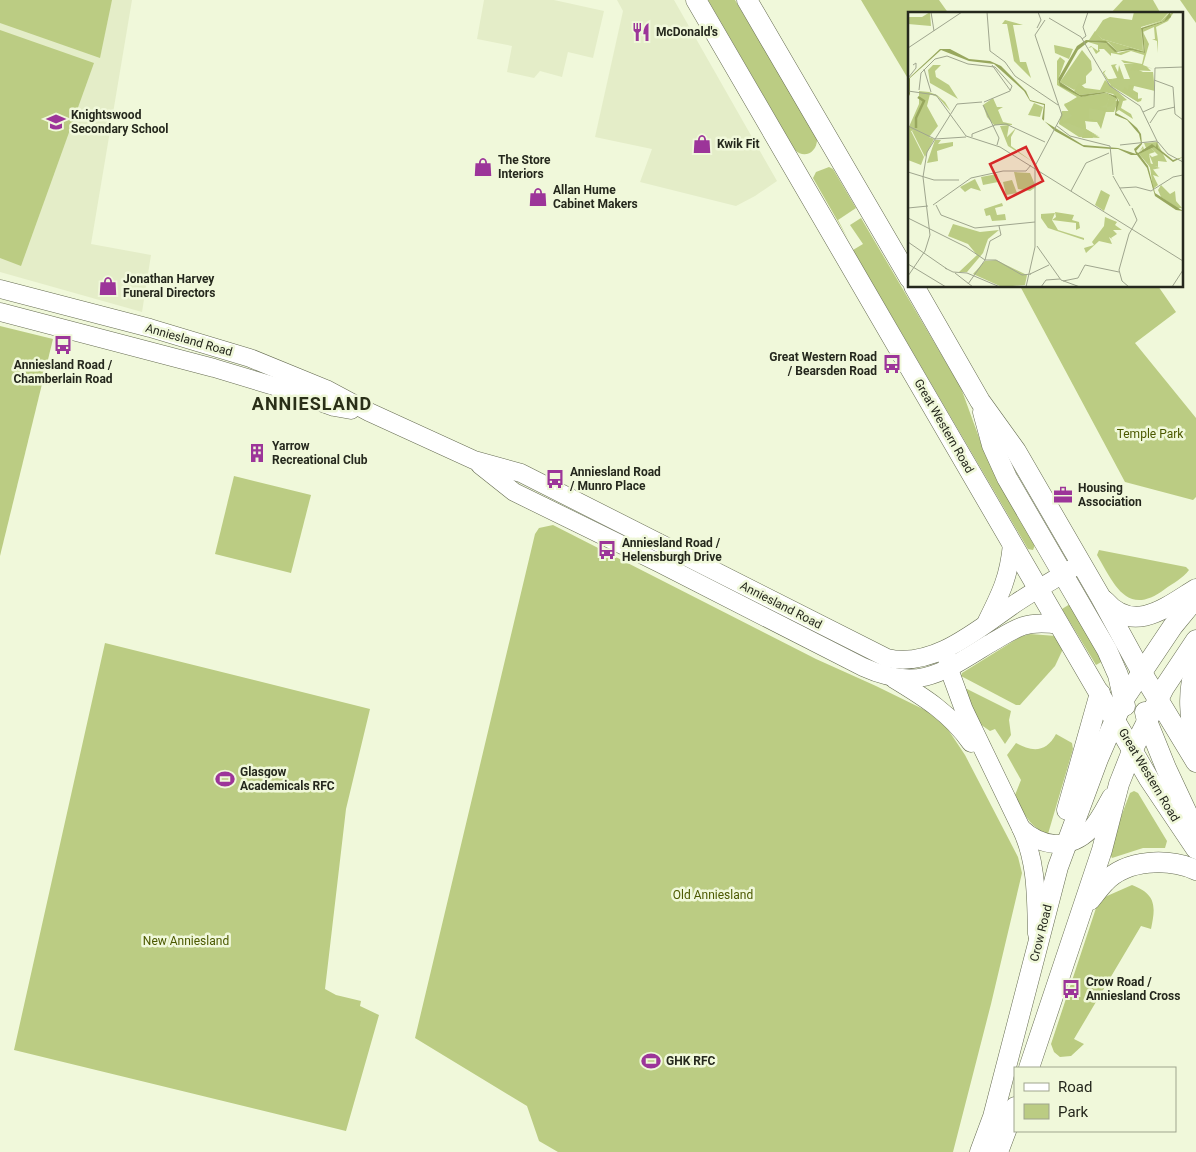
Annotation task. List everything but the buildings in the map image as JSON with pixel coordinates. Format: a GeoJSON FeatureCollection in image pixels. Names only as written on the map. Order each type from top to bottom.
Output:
{"type":"FeatureCollection","features":[{"type":"Feature","properties":{"kind":"main road","name":"Great Western Road"},"geometry":{"type":"LineString","coordinates":[[696,0],[1132,751],[1196,849]]}},
{"type":"Feature","properties":{"kind":"main road"},"geometry":{"type":"LineString","coordinates":[[747,0],[908,276]]}},
{"type":"Feature","properties":{"kind":"main road"},"geometry":{"type":"LineString","coordinates":[[915,288],[980,401],[1016,452],[1158,700],[1196,762]]}},
{"type":"Feature","properties":{"kind":"main road"},"geometry":{"type":"LineString","coordinates":[[980,401],[996,457],[1107,650],[1118,675],[1124,699],[1132,751]]}},
{"type":"Feature","properties":{"kind":"main road"},"geometry":{"type":"LineString","coordinates":[[1100,596],[1116,611],[1128,616],[1144,616],[1159,611],[1196,588]]}},
{"type":"Feature","properties":{"kind":"main road","name":"Crow Road"},"geometry":{"type":"LineString","coordinates":[[980,1152],[993,1117],[1022,1012],[1038,942],[1064,845],[1124,699],[1173,626],[1196,598]]}},
{"type":"Feature","properties":{"kind":"main road"},"geometry":{"type":"LineString","coordinates":[[1029,1067],[1102,850],[1119,784],[1132,751],[1158,700],[1175,670],[1196,640]]}},
{"type":"Feature","properties":{"kind":"main road"},"geometry":{"type":"LineString","coordinates":[[1196,667],[1192,680],[1190,703],[1196,756]]}},
{"type":"Feature","properties":{"kind":"main road"},"geometry":{"type":"LineString","coordinates":[[1142,672],[1147,721],[1166,768],[1196,832]]}},
{"type":"Feature","properties":{"kind":"main road"},"geometry":{"type":"LineString","coordinates":[[1064,845],[1065,818],[1100,693]]}},
{"type":"Feature","properties":{"kind":"main road"},"geometry":{"type":"LineString","coordinates":[[1080,915],[1106,881],[1116,874],[1133,867],[1150,862],[1161,862],[1175,863],[1196,870]]}},
{"type":"Feature","properties":{"kind":"main road"},"geometry":{"type":"LineString","coordinates":[[998,1152],[1014,1109]]}},
{"type":"Feature","properties":{"kind":"street","name":"Anniesland Road"},"geometry":{"type":"LineString","coordinates":[[0,289],[150,328],[250,358],[326,389],[369,412],[474,460],[521,473],[887,658],[907,661],[923,658],[946,649],[1081,563]]}},
{"type":"Feature","properties":{"kind":"street","name":"Anniesland Road"},"geometry":{"type":"LineString","coordinates":[[0,312],[214,368],[287,390],[334,407],[369,412]]}},
{"type":"Feature","properties":{"kind":"street","name":"Anniesland Road"},"geometry":{"type":"LineString","coordinates":[[474,460],[514,492],[659,563],[862,667],[891,678],[932,702],[962,730],[996,780]]}},
{"type":"Feature","properties":{"kind":"street"},"geometry":{"type":"LineString","coordinates":[[986,623],[1004,587],[1011,563],[1012,544]]}},
{"type":"Feature","properties":{"kind":"street","name":"Anniesland Road"},"geometry":{"type":"LineString","coordinates":[[891,678],[918,679],[949,669],[1016,628],[1042,622],[1060,625]]}},
{"type":"Feature","properties":{"kind":"street"},"geometry":{"type":"LineString","coordinates":[[946,649],[949,669],[964,710],[996,780],[1021,828],[1028,847],[1035,874],[1038,942]]}},
{"type":"Feature","properties":{"kind":"street"},"geometry":{"type":"LineString","coordinates":[[1021,828],[1034,838],[1046,843],[1064,845],[1083,836],[1095,825],[1119,784]]}},
{"type":"Feature","properties":{"kind":"shaded area","name":"Knightswood Secondary School"},"geometry":{"type":"Polygon","coordinates":[[[0,0],[132,0],[91,244],[151,255],[142,312],[0,272],[0,0]]]}},
{"type":"Feature","properties":{"kind":"shaded area"},"geometry":{"type":"Polygon","coordinates":[[[484,0],[554,0],[604,11],[593,58],[568,52],[562,77],[540,71],[534,78],[507,72],[512,46],[477,39],[484,0]]]}},
{"type":"Feature","properties":{"kind":"shaded area"},"geometry":{"type":"Polygon","coordinates":[[[617,0],[674,0],[777,181],[736,206],[640,182],[652,149],[595,137],[623,11],[617,0]]]}},
{"type":"Feature","properties":{"kind":"green space"},"geometry":{"type":"Polygon","coordinates":[[[0,0],[112,0],[100,58],[0,23],[0,0]]]}},
{"type":"Feature","properties":{"kind":"green space"},"geometry":{"type":"Polygon","coordinates":[[[708,0],[735,0],[817,138],[817,143],[810,153],[803,154],[795,150],[708,0]]]}},
{"type":"Feature","properties":{"kind":"green space"},"geometry":{"type":"Polygon","coordinates":[[[861,0],[939,0],[948,12],[908,12],[908,79],[861,0]]]}},
{"type":"Feature","properties":{"kind":"green space"},"geometry":{"type":"Polygon","coordinates":[[[1123,0],[1153,0],[1160,12],[1112,12],[1123,0]]]}},
{"type":"Feature","properties":{"kind":"green space"},"geometry":{"type":"Polygon","coordinates":[[[1180,0],[1196,0],[1196,23],[1180,0]]]}},
{"type":"Feature","properties":{"kind":"green space"},"geometry":{"type":"Polygon","coordinates":[[[0,30],[94,63],[21,266],[0,258],[0,30]]]}},
{"type":"Feature","properties":{"kind":"green space"},"geometry":{"type":"Polygon","coordinates":[[[829,167],[833,169],[856,208],[838,220],[848,239],[813,178],[816,172],[829,167]]]}},
{"type":"Feature","properties":{"kind":"green space"},"geometry":{"type":"Polygon","coordinates":[[[861,218],[961,388],[985,454],[1035,545],[1033,550],[1028,549],[853,250],[863,244],[850,225],[861,218]]]}},
{"type":"Feature","properties":{"kind":"green space","name":"Temple Park"},"geometry":{"type":"Polygon","coordinates":[[[1021,288],[1159,288],[1176,312],[1135,343],[1196,418],[1196,497],[1193,500],[1125,482],[1021,288]]]}},
{"type":"Feature","properties":{"kind":"green space"},"geometry":{"type":"Polygon","coordinates":[[[0,326],[53,339],[0,556],[0,326]]]}},
{"type":"Feature","properties":{"kind":"green space"},"geometry":{"type":"Polygon","coordinates":[[[234,476],[311,495],[291,573],[215,554],[234,476]]]}},
{"type":"Feature","properties":{"kind":"green space","name":"Old Anniesland"},"geometry":{"type":"Polygon","coordinates":[[[553,525],[816,659],[927,711],[947,728],[965,755],[1018,857],[1022,873],[953,1152],[558,1152],[539,1141],[527,1106],[415,1038],[535,534],[539,528],[553,525]]]}},
{"type":"Feature","properties":{"kind":"green space"},"geometry":{"type":"Polygon","coordinates":[[[1099,550],[1186,567],[1189,570],[1184,576],[1152,597],[1141,600],[1131,599],[1123,594],[1109,577],[1097,555],[1099,550]]]}},
{"type":"Feature","properties":{"kind":"green space"},"geometry":{"type":"Polygon","coordinates":[[[1070,604],[1103,661],[1096,665],[1062,609],[1070,604]]]}},
{"type":"Feature","properties":{"kind":"green space"},"geometry":{"type":"Polygon","coordinates":[[[1030,634],[1056,636],[1063,649],[1055,666],[1020,705],[1016,705],[961,676],[962,673],[1020,637],[1030,634]]]}},
{"type":"Feature","properties":{"kind":"green space","name":"New Anniesland"},"geometry":{"type":"Polygon","coordinates":[[[105,643],[370,709],[346,809],[325,989],[336,995],[361,1001],[360,1006],[379,1015],[346,1131],[14,1050],[105,643]]]}},
{"type":"Feature","properties":{"kind":"green space"},"geometry":{"type":"Polygon","coordinates":[[[964,689],[1011,711],[1009,720],[1011,735],[1005,744],[995,729],[990,731],[980,724],[964,689]]]}},
{"type":"Feature","properties":{"kind":"green space"},"geometry":{"type":"Polygon","coordinates":[[[1056,734],[1072,743],[1073,749],[1048,834],[1031,823],[1021,807],[1015,795],[1021,780],[1007,755],[1016,743],[1033,749],[1043,748],[1048,745],[1056,734]]]}},
{"type":"Feature","properties":{"kind":"green space"},"geometry":{"type":"Polygon","coordinates":[[[1134,791],[1138,793],[1167,841],[1165,848],[1143,848],[1112,858],[1108,851],[1130,793],[1134,791]]]}},
{"type":"Feature","properties":{"kind":"green space"},"geometry":{"type":"Polygon","coordinates":[[[1132,885],[1146,892],[1150,897],[1154,907],[1151,929],[1141,926],[1074,1039],[1084,1044],[1071,1056],[1060,1057],[1054,1052],[1051,1044],[1098,902],[1132,885]]]}},
{"type":"Feature","properties":{"kind":"place","name":"McDonald's"},"geometry":{"type":"Point","coordinates":[641,32]}},
{"type":"Feature","properties":{"kind":"place","name":"Knightswood Secondary School"},"geometry":{"type":"Point","coordinates":[56,122]}},
{"type":"Feature","properties":{"kind":"place","name":"Kwik Fit"},"geometry":{"type":"Point","coordinates":[702,144]}},
{"type":"Feature","properties":{"kind":"place","name":"The Store Interiors"},"geometry":{"type":"Point","coordinates":[483,167]}},
{"type":"Feature","properties":{"kind":"place","name":"Allan Hume Cabinet Makers"},"geometry":{"type":"Point","coordinates":[538,197]}},
{"type":"Feature","properties":{"kind":"place","name":"Jonathan Harvey Funeral Directors"},"geometry":{"type":"Point","coordinates":[108,286]}},
{"type":"Feature","properties":{"kind":"place","name":"Anniesland Road / Chamberlain Road"},"geometry":{"type":"Point","coordinates":[63,345]}},
{"type":"Feature","properties":{"kind":"place","name":"Great Western Road / Bearsden Road"},"geometry":{"type":"Point","coordinates":[892,364]}},
{"type":"Feature","properties":{"kind":"place","name":"Yarrow Recreational Club"},"geometry":{"type":"Point","coordinates":[257,453]}},
{"type":"Feature","properties":{"kind":"place","name":"Anniesland Road / Munro Place"},"geometry":{"type":"Point","coordinates":[555,479]}},
{"type":"Feature","properties":{"kind":"place","name":"Housing Association"},"geometry":{"type":"Point","coordinates":[1063,495]}},
{"type":"Feature","properties":{"kind":"place","name":"Anniesland Road / Helensburgh Drive"},"geometry":{"type":"Point","coordinates":[607,550]}},
{"type":"Feature","properties":{"kind":"place","name":"Glasgow Academicals RFC"},"geometry":{"type":"Point","coordinates":[225,779]}},
{"type":"Feature","properties":{"kind":"place","name":"Crow Road / Anniesland Cross"},"geometry":{"type":"Point","coordinates":[1071,989]}},
{"type":"Feature","properties":{"kind":"place","name":"GHK RFC"},"geometry":{"type":"Point","coordinates":[651,1061]}},
{"type":"Feature","properties":{"kind":"district","name":"ANNIESLAND"},"geometry":{"type":"Point","coordinates":[312,404]}}]}
